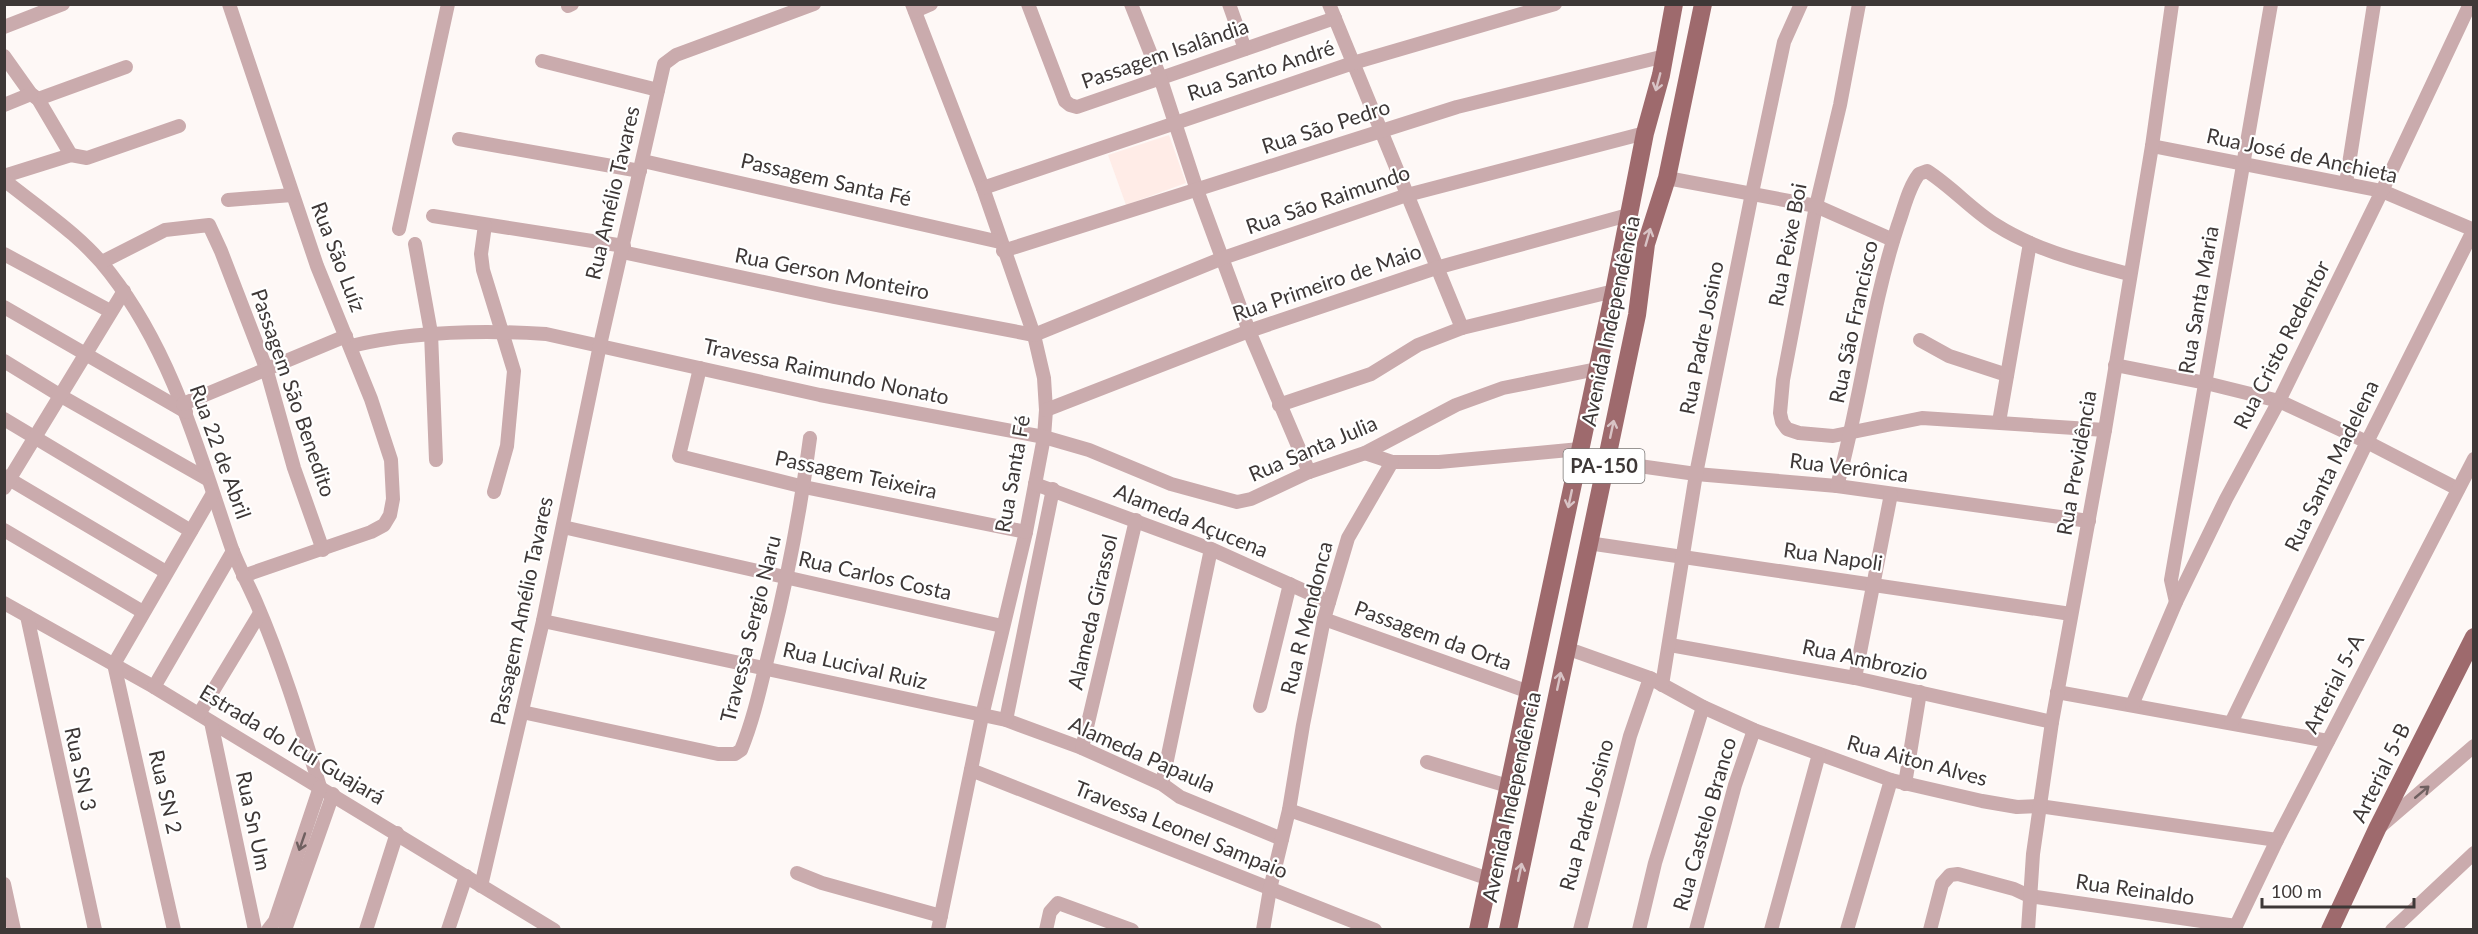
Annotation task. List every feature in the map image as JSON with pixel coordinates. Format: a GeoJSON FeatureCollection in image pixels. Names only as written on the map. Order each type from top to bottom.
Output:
{"type":"FeatureCollection","features":[{"type":"Feature","properties":{"kind":"main road","name":"Avenida Independência"},"geometry":{"type":"LineString","coordinates":[[1478,930],[1614,291],[1645,133],[1665,56],[1674,4]]}},
{"type":"Feature","properties":{"kind":"main road","name":"Avenida Independência"},"geometry":{"type":"LineString","coordinates":[[1508,930],[1637,315],[1646,244],[1667,178],[1703,4]]}},
{"type":"Feature","properties":{"kind":"main road","name":"Arterial 5-B"},"geometry":{"type":"LineString","coordinates":[[2330,930],[2377,829],[2474,637]]}},
{"type":"Feature","properties":{"kind":"street"},"geometry":{"type":"LineString","coordinates":[[4,27],[63,4]]}},
{"type":"Feature","properties":{"kind":"street","name":"Rua São Luíz"},"geometry":{"type":"LineString","coordinates":[[229,4],[317,266],[348,341],[391,460],[393,499],[390,515],[384,525],[323,550]]}},
{"type":"Feature","properties":{"kind":"street"},"geometry":{"type":"LineString","coordinates":[[399,229],[448,4]]}},
{"type":"Feature","properties":{"kind":"street","name":"Rua Amélio Tavares"},"geometry":{"type":"LineString","coordinates":[[600,345],[664,64],[676,56],[814,4]]}},
{"type":"Feature","properties":{"kind":"street"},"geometry":{"type":"LineString","coordinates":[[913,8],[931,4]]}},
{"type":"Feature","properties":{"kind":"street","name":"Passagem Isalândia"},"geometry":{"type":"LineString","coordinates":[[1028,4],[1065,101],[1077,107],[1245,49],[1332,11]]}},
{"type":"Feature","properties":{"kind":"street"},"geometry":{"type":"LineString","coordinates":[[1131,4],[1160,77],[1197,190],[1249,331],[1309,472]]}},
{"type":"Feature","properties":{"kind":"street"},"geometry":{"type":"LineString","coordinates":[[1229,4],[1245,49]]}},
{"type":"Feature","properties":{"kind":"street","name":"Rua Santo André"},"geometry":{"type":"LineString","coordinates":[[982,188],[1353,63],[1555,4]]}},
{"type":"Feature","properties":{"kind":"street","name":"Rua Padre Josino"},"geometry":{"type":"LineString","coordinates":[[1580,930],[1627,747],[1670,645],[1696,474],[1752,193],[1784,42],[1801,4]]}},
{"type":"Feature","properties":{"kind":"street","name":"Rua Peixe Boi"},"geometry":{"type":"LineString","coordinates":[[1859,4],[1840,105],[1816,206],[1783,380],[1780,413],[1782,422],[1787,429],[1799,433],[1833,436],[1922,418],[2105,430]]}},
{"type":"Feature","properties":{"kind":"street","name":"Rua Previdência"},"geometry":{"type":"LineString","coordinates":[[2028,930],[2029,896],[2039,806],[2052,722],[2105,430],[2152,146],[2172,4]]}},
{"type":"Feature","properties":{"kind":"street","name":"Rua Santa Maria"},"geometry":{"type":"LineString","coordinates":[[2176,602],[2171,580],[2271,4]]}},
{"type":"Feature","properties":{"kind":"street"},"geometry":{"type":"LineString","coordinates":[[2346,183],[2374,4]]}},
{"type":"Feature","properties":{"kind":"street","name":"Rua Cristo Redentor"},"geometry":{"type":"LineString","coordinates":[[2132,705],[2176,602],[2226,499],[2279,401],[2470,5]]}},
{"type":"Feature","properties":{"kind":"street","name":"Rua Santa Fé"},"geometry":{"type":"LineString","coordinates":[[913,8],[982,188],[1034,335],[1041,358],[1046,410],[1044,437],[1026,532],[982,716],[940,923]]}},
{"type":"Feature","properties":{"kind":"street"},"geometry":{"type":"LineString","coordinates":[[1332,11],[1409,194],[1436,268],[1462,328]]}},
{"type":"Feature","properties":{"kind":"street"},"geometry":{"type":"LineString","coordinates":[[4,56],[34,96],[71,155]]}},
{"type":"Feature","properties":{"kind":"street","name":"Rua São Pedro"},"geometry":{"type":"LineString","coordinates":[[1001,246],[1197,190],[1457,107],[1665,56]]}},
{"type":"Feature","properties":{"kind":"street"},"geometry":{"type":"LineString","coordinates":[[542,61],[658,90]]}},
{"type":"Feature","properties":{"kind":"street"},"geometry":{"type":"LineString","coordinates":[[4,105],[126,67]]}},
{"type":"Feature","properties":{"kind":"street"},"geometry":{"type":"LineString","coordinates":[[4,178],[71,155],[87,158],[178,126]]}},
{"type":"Feature","properties":{"kind":"street","name":"Rua São Raimundo"},"geometry":{"type":"LineString","coordinates":[[1034,335],[1223,258],[1409,194],[1645,133]]}},
{"type":"Feature","properties":{"kind":"street","name":"Passagem Santa Fé"},"geometry":{"type":"LineString","coordinates":[[459,139],[642,166],[1001,246]]}},
{"type":"Feature","properties":{"kind":"street","name":"Rua José de Anchieta"},"geometry":{"type":"LineString","coordinates":[[2152,146],[2382,191],[2473,230]]}},
{"type":"Feature","properties":{"kind":"street","name":"Rua São Francisco"},"geometry":{"type":"LineString","coordinates":[[1837,486],[1852,431],[1893,240],[1916,178],[1923,172],[1932,174],[1996,225],[2030,243]]}},
{"type":"Feature","properties":{"kind":"street","name":"Rua 22 de Abril"},"geometry":{"type":"LineString","coordinates":[[4,178],[102,262],[124,291],[158,348],[184,408],[233,551],[260,613],[295,708],[320,787]]}},
{"type":"Feature","properties":{"kind":"street"},"geometry":{"type":"LineString","coordinates":[[1667,178],[1816,206],[1893,240]]}},
{"type":"Feature","properties":{"kind":"street"},"geometry":{"type":"LineString","coordinates":[[228,200],[292,195]]}},
{"type":"Feature","properties":{"kind":"street","name":"Rua Primeiro de Maio"},"geometry":{"type":"LineString","coordinates":[[1046,410],[1249,331],[1436,268],[1628,215]]}},
{"type":"Feature","properties":{"kind":"street","name":"Rua Gerson Monteiro"},"geometry":{"type":"LineString","coordinates":[[433,216],[623,249],[834,297],[1034,335]]}},
{"type":"Feature","properties":{"kind":"street","name":"Passagem São Benedito"},"geometry":{"type":"LineString","coordinates":[[102,262],[165,230],[208,225],[221,251],[266,368],[294,468],[323,550]]}},
{"type":"Feature","properties":{"kind":"street"},"geometry":{"type":"LineString","coordinates":[[484,225],[480,254],[483,270],[504,332],[514,371],[507,446],[494,492]]}},
{"type":"Feature","properties":{"kind":"street","name":"Rua Santa Madelena"},"geometry":{"type":"LineString","coordinates":[[2231,723],[2473,230]]}},
{"type":"Feature","properties":{"kind":"street"},"geometry":{"type":"LineString","coordinates":[[1999,422],[2030,243],[2073,260],[2129,274]]}},
{"type":"Feature","properties":{"kind":"street"},"geometry":{"type":"LineString","coordinates":[[415,244],[431,333],[436,460]]}},
{"type":"Feature","properties":{"kind":"street"},"geometry":{"type":"LineString","coordinates":[[4,254],[110,311]]}},
{"type":"Feature","properties":{"kind":"street"},"geometry":{"type":"LineString","coordinates":[[124,291],[61,396],[6,481],[166,572]]}},
{"type":"Feature","properties":{"kind":"street"},"geometry":{"type":"LineString","coordinates":[[1279,405],[1371,374],[1418,345],[1462,328],[1614,291]]}},
{"type":"Feature","properties":{"kind":"street"},"geometry":{"type":"LineString","coordinates":[[4,307],[184,408]]}},
{"type":"Feature","properties":{"kind":"street","name":"Travessa Raimundo Nonato"},"geometry":{"type":"LineString","coordinates":[[184,408],[266,368],[348,341],[431,333],[504,332],[546,334],[820,395],[1044,437]]}},
{"type":"Feature","properties":{"kind":"street"},"geometry":{"type":"LineString","coordinates":[[1920,340],[1949,356],[2007,375]]}},
{"type":"Feature","properties":{"kind":"street","name":"Passagem Amélio Tavares"},"geometry":{"type":"LineString","coordinates":[[481,886],[543,621],[600,345]]}},
{"type":"Feature","properties":{"kind":"street"},"geometry":{"type":"LineString","coordinates":[[4,361],[207,479]]}},
{"type":"Feature","properties":{"kind":"street"},"geometry":{"type":"LineString","coordinates":[[2115,365],[2206,383],[2279,401],[2367,442],[2458,489]]}},
{"type":"Feature","properties":{"kind":"street","name":"Passagem Teixeira"},"geometry":{"type":"LineString","coordinates":[[700,368],[679,456],[804,487],[1026,532]]}},
{"type":"Feature","properties":{"kind":"street","name":"Rua Santa Julia"},"geometry":{"type":"LineString","coordinates":[[1044,437],[1089,450],[1171,484],[1237,502],[1251,499],[1309,472],[1365,453],[1455,405],[1503,388],[1597,369]]}},
{"type":"Feature","properties":{"kind":"street"},"geometry":{"type":"LineString","coordinates":[[4,419],[191,531]]}},
{"type":"Feature","properties":{"kind":"street","name":"Travessa Sergio Naru"},"geometry":{"type":"LineString","coordinates":[[522,712],[718,754],[735,754],[741,750],[765,668],[787,577],[804,487],[810,438]]}},
{"type":"Feature","properties":{"kind":"street"},"geometry":{"type":"LineString","coordinates":[[1365,453],[1392,462],[1439,462],[1580,449]]}},
{"type":"Feature","properties":{"kind":"street","name":"Arterial 5-A"},"geometry":{"type":"LineString","coordinates":[[2235,928],[2277,840],[2474,459]]}},
{"type":"Feature","properties":{"kind":"street","name":"Rua R Mendonca"},"geometry":{"type":"LineString","coordinates":[[1263,930],[1270,889],[1290,810],[1303,725],[1324,619],[1348,538],[1392,462]]}},
{"type":"Feature","properties":{"kind":"street","name":"Rua Verônica"},"geometry":{"type":"LineString","coordinates":[[1604,466],[1632,465],[1696,474],[1837,486],[2089,522]]}},
{"type":"Feature","properties":{"kind":"street","name":"Alameda Açucena"},"geometry":{"type":"LineString","coordinates":[[1035,484],[1211,549],[1329,602]]}},
{"type":"Feature","properties":{"kind":"street"},"geometry":{"type":"LineString","coordinates":[[1006,720],[1053,489]]}},
{"type":"Feature","properties":{"kind":"street"},"geometry":{"type":"LineString","coordinates":[[1855,678],[1891,494]]}},
{"type":"Feature","properties":{"kind":"street"},"geometry":{"type":"LineString","coordinates":[[114,664],[212,495]]}},
{"type":"Feature","properties":{"kind":"street","name":"Alameda Girassol"},"geometry":{"type":"LineString","coordinates":[[1082,748],[1136,520]]}},
{"type":"Feature","properties":{"kind":"street","name":"Rua Carlos Costa"},"geometry":{"type":"LineString","coordinates":[[563,527],[1002,626]]}},
{"type":"Feature","properties":{"kind":"street"},"geometry":{"type":"LineString","coordinates":[[4,530],[144,612]]}},
{"type":"Feature","properties":{"kind":"street","name":"Rua Napoli"},"geometry":{"type":"LineString","coordinates":[[1588,543],[2071,614]]}},
{"type":"Feature","properties":{"kind":"street"},"geometry":{"type":"LineString","coordinates":[[1162,784],[1211,549]]}},
{"type":"Feature","properties":{"kind":"street"},"geometry":{"type":"LineString","coordinates":[[243,576],[323,550]]}},
{"type":"Feature","properties":{"kind":"street"},"geometry":{"type":"LineString","coordinates":[[154,687],[233,551]]}},
{"type":"Feature","properties":{"kind":"street"},"geometry":{"type":"LineString","coordinates":[[1260,706],[1290,584]]}},
{"type":"Feature","properties":{"kind":"street","name":"Estrada do Icuí Guajará"},"geometry":{"type":"LineString","coordinates":[[4,603],[154,687],[554,930]]}},
{"type":"Feature","properties":{"kind":"street"},"geometry":{"type":"LineString","coordinates":[[199,714],[260,613]]}},
{"type":"Feature","properties":{"kind":"street","name":"Rua SN 3"},"geometry":{"type":"LineString","coordinates":[[27,616],[95,930]]}},
{"type":"Feature","properties":{"kind":"street","name":"Passagem da Orta"},"geometry":{"type":"LineString","coordinates":[[1324,619],[1529,692]]}},
{"type":"Feature","properties":{"kind":"street","name":"Rua Lucival Ruiz"},"geometry":{"type":"LineString","coordinates":[[543,621],[982,716]]}},
{"type":"Feature","properties":{"kind":"street","name":"Rua Ambrozio"},"geometry":{"type":"LineString","coordinates":[[1670,645],[1855,678],[2052,722]]}},
{"type":"Feature","properties":{"kind":"street","name":"Rua Aiton Alves"},"geometry":{"type":"LineString","coordinates":[[1566,648],[1656,682],[1754,730],[1905,784],[2017,807],[2039,806],[2277,840]]}},
{"type":"Feature","properties":{"kind":"street","name":"Rua SN 2"},"geometry":{"type":"LineString","coordinates":[[114,664],[174,930]]}},
{"type":"Feature","properties":{"kind":"street"},"geometry":{"type":"LineString","coordinates":[[1905,784],[1920,692]]}},
{"type":"Feature","properties":{"kind":"street"},"geometry":{"type":"LineString","coordinates":[[2057,692],[2328,741]]}},
{"type":"Feature","properties":{"kind":"street"},"geometry":{"type":"LineString","coordinates":[[1640,930],[1661,841],[1703,707]]}},
{"type":"Feature","properties":{"kind":"street","name":"Alameda Papaula"},"geometry":{"type":"LineString","coordinates":[[982,716],[1006,720],[1082,748],[1162,784],[1180,797],[1282,839]]}},
{"type":"Feature","properties":{"kind":"street","name":"Rua Sn Um"},"geometry":{"type":"LineString","coordinates":[[211,722],[255,930]]}},
{"type":"Feature","properties":{"kind":"street","name":"Rua Castelo Branco"},"geometry":{"type":"LineString","coordinates":[[1696,930],[1735,785],[1754,730]]}},
{"type":"Feature","properties":{"kind":"street"},"geometry":{"type":"LineString","coordinates":[[2377,829],[2474,746]]}},
{"type":"Feature","properties":{"kind":"street"},"geometry":{"type":"LineString","coordinates":[[1771,930],[1819,754]]}},
{"type":"Feature","properties":{"kind":"street"},"geometry":{"type":"LineString","coordinates":[[1427,762],[1508,786]]}},
{"type":"Feature","properties":{"kind":"street","name":"Travessa Leonel Sampaio"},"geometry":{"type":"LineString","coordinates":[[971,770],[1375,930]]}},
{"type":"Feature","properties":{"kind":"street"},"geometry":{"type":"LineString","coordinates":[[1847,930],[1891,780]]}},
{"type":"Feature","properties":{"kind":"street"},"geometry":{"type":"LineString","coordinates":[[268,930],[275,921],[320,787]]}},
{"type":"Feature","properties":{"kind":"street"},"geometry":{"type":"LineString","coordinates":[[285,930],[333,794]]}},
{"type":"Feature","properties":{"kind":"street"},"geometry":{"type":"LineString","coordinates":[[1290,810],[1489,879]]}},
{"type":"Feature","properties":{"kind":"street"},"geometry":{"type":"LineString","coordinates":[[366,930],[397,833]]}},
{"type":"Feature","properties":{"kind":"street"},"geometry":{"type":"LineString","coordinates":[[2392,930],[2474,853]]}},
{"type":"Feature","properties":{"kind":"street"},"geometry":{"type":"LineString","coordinates":[[797,873],[940,923]]}},
{"type":"Feature","properties":{"kind":"street","name":"Rua Reinaldo"},"geometry":{"type":"LineString","coordinates":[[1930,930],[1942,884],[1952,874],[2014,889],[2029,896],[2235,928]]}},
{"type":"Feature","properties":{"kind":"street"},"geometry":{"type":"LineString","coordinates":[[448,930],[466,876]]}},
{"type":"Feature","properties":{"kind":"street"},"geometry":{"type":"LineString","coordinates":[[4,884],[14,930]]}},
{"type":"Feature","properties":{"kind":"street"},"geometry":{"type":"LineString","coordinates":[[1046,930],[1050,912],[1058,903],[1132,930]]}},
{"type":"Feature","properties":{"kind":"shaded area"},"geometry":{"type":"Polygon","coordinates":[[[1169,135],[1186,183],[1126,205],[1108,155],[1169,135]]]}}]}
